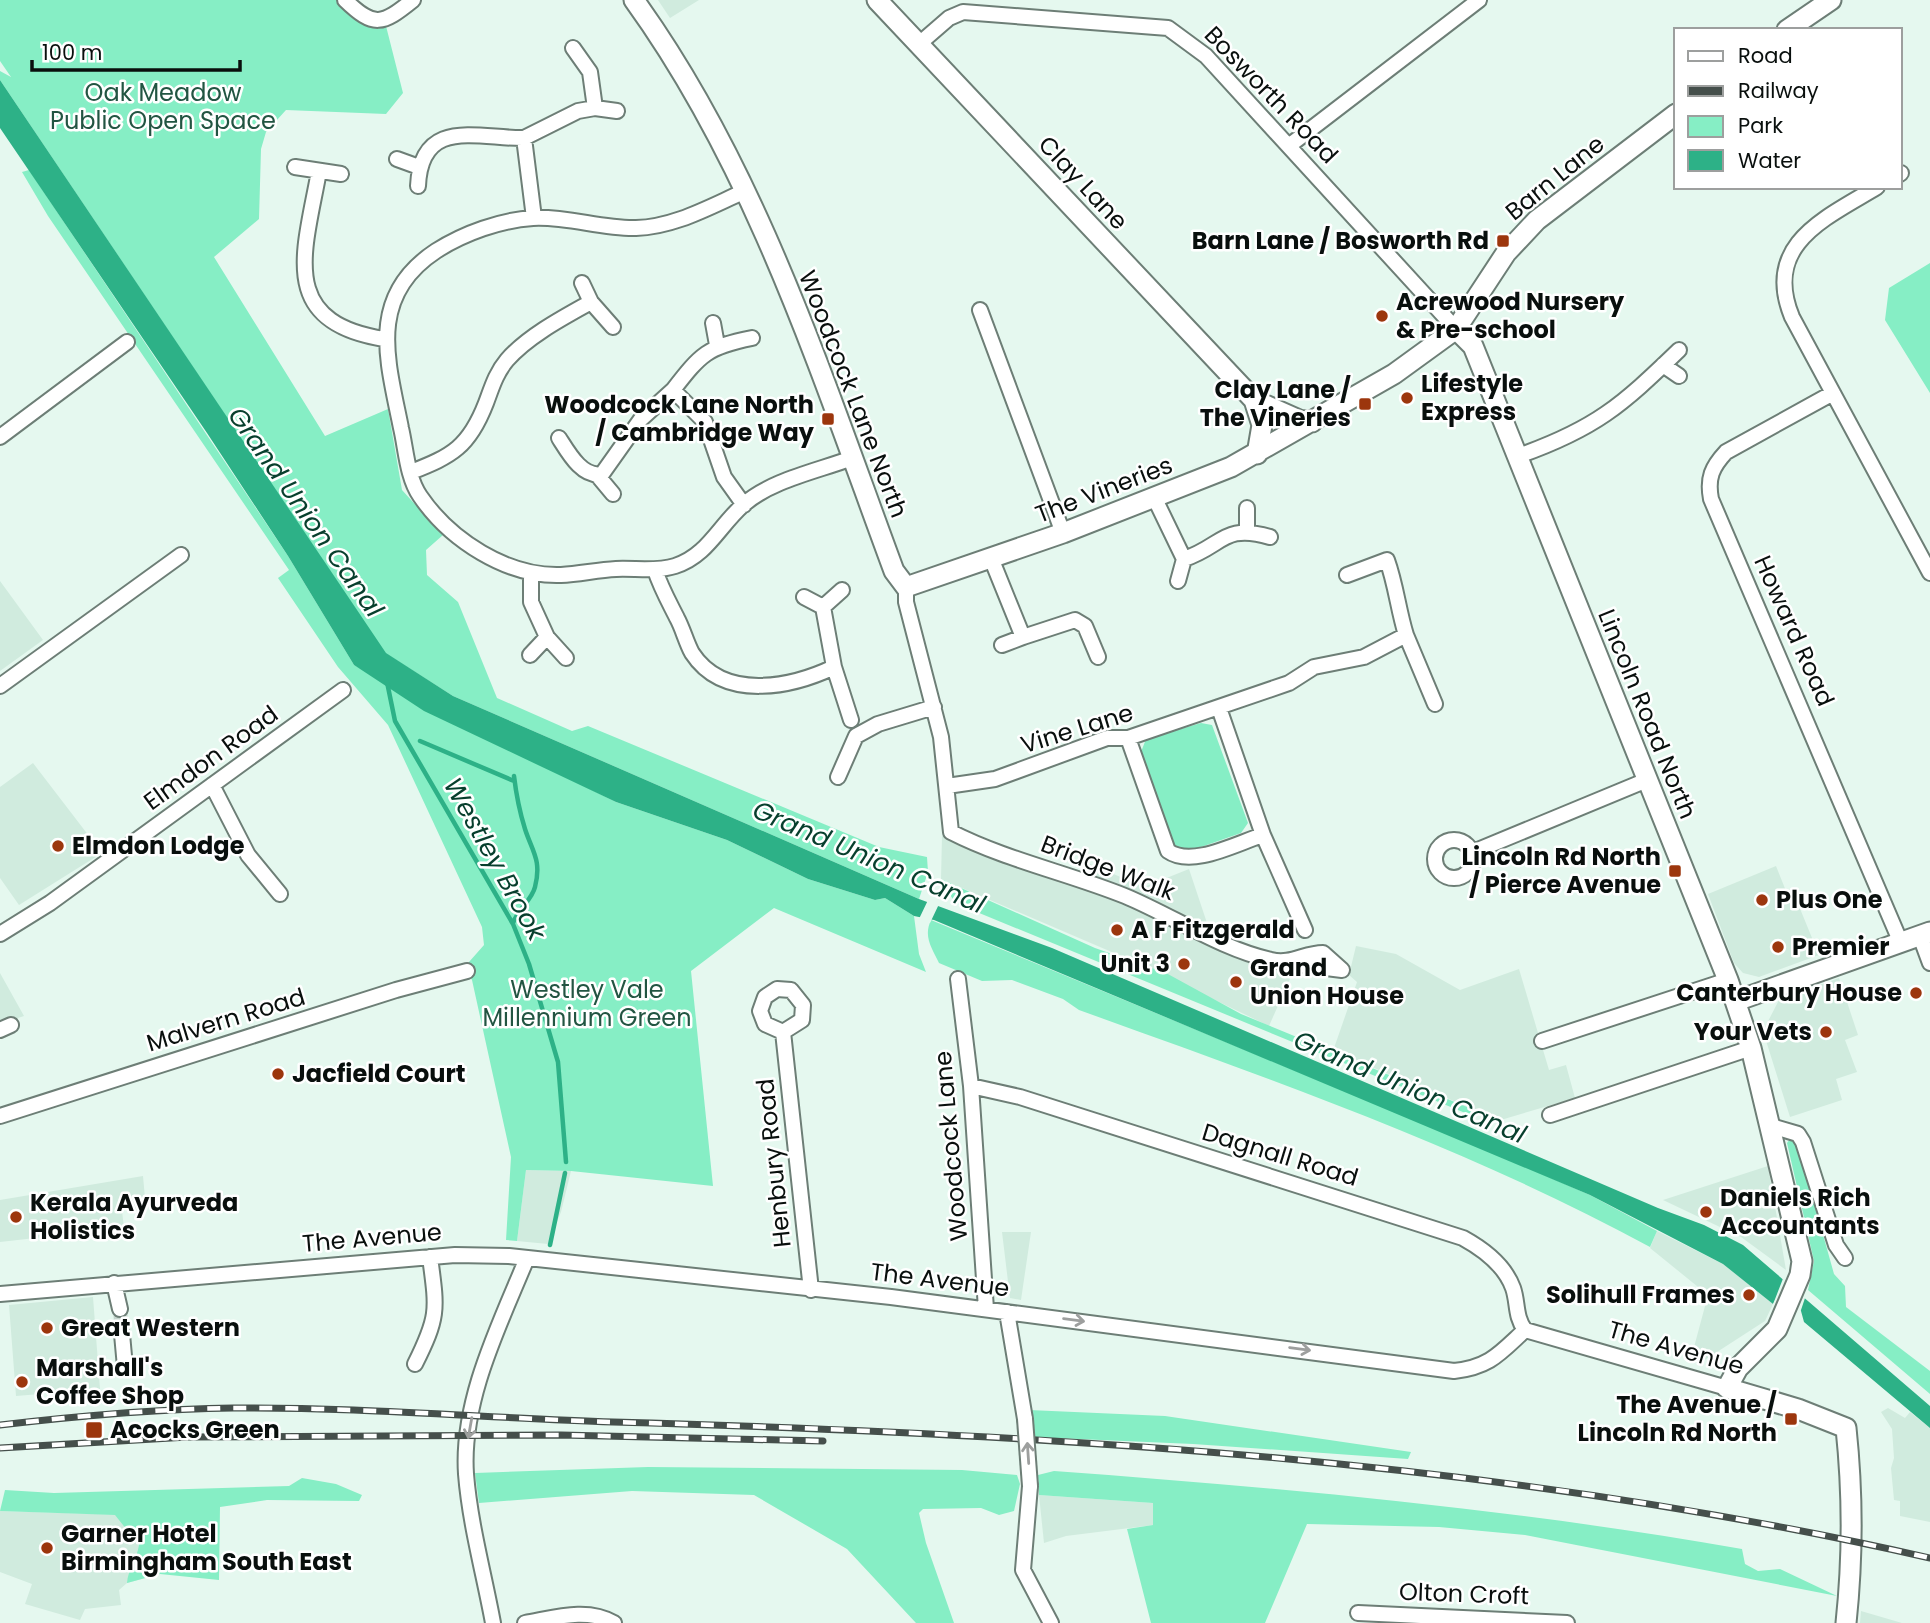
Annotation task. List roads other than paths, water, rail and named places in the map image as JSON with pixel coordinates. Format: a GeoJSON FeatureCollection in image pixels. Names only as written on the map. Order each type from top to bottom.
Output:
{"type":"FeatureCollection","features":[{"type":"Feature","properties":{"kind":"street"},"geometry":{"type":"LineString","coordinates":[[345,0],[363,17],[375,21],[396,14],[413,0]]}},
{"type":"Feature","properties":{"kind":"street","name":"Woodcock Lane North"},"geometry":{"type":"LineString","coordinates":[[634,0],[700,104],[743,192],[798,312],[894,571],[906,587],[906,602],[934,707],[947,786],[951,832]]}},
{"type":"Feature","properties":{"kind":"street","name":"Clay Lane"},"geometry":{"type":"LineString","coordinates":[[877,0],[1254,400],[1299,420],[1312,422]]}},
{"type":"Feature","properties":{"kind":"street"},"geometry":{"type":"LineString","coordinates":[[1453,0],[1462,13]]}},
{"type":"Feature","properties":{"kind":"street"},"geometry":{"type":"LineString","coordinates":[[1290,145],[1479,0]]}},
{"type":"Feature","properties":{"kind":"street"},"geometry":{"type":"LineString","coordinates":[[1790,28],[1831,0]]}},
{"type":"Feature","properties":{"kind":"street","name":"Bosworth Road"},"geometry":{"type":"LineString","coordinates":[[919,44],[949,18],[963,12],[1168,28],[1206,56],[1457,329]]}},
{"type":"Feature","properties":{"kind":"street"},"geometry":{"type":"LineString","coordinates":[[573,48],[590,72],[595,108]]}},
{"type":"Feature","properties":{"kind":"street"},"geometry":{"type":"LineString","coordinates":[[418,186],[419,167],[425,155],[453,135],[467,132],[498,138],[524,138],[578,111],[595,108],[617,111]]}},
{"type":"Feature","properties":{"kind":"street","name":"Barn Lane"},"geometry":{"type":"LineString","coordinates":[[1457,329],[1519,238],[1537,220],[1674,116]]}},
{"type":"Feature","properties":{"kind":"street"},"geometry":{"type":"LineString","coordinates":[[524,138],[534,218]]}},
{"type":"Feature","properties":{"kind":"street"},"geometry":{"type":"LineString","coordinates":[[397,159],[419,167]]}},
{"type":"Feature","properties":{"kind":"street"},"geometry":{"type":"LineString","coordinates":[[295,167],[341,174]]}},
{"type":"Feature","properties":{"kind":"street"},"geometry":{"type":"LineString","coordinates":[[319,171],[303,275],[307,291],[328,318],[341,328],[357,335],[384,339]]}},
{"type":"Feature","properties":{"kind":"street"},"geometry":{"type":"LineString","coordinates":[[1874,189],[1813,225],[1794,247],[1785,271],[1786,303],[1930,573]]}},
{"type":"Feature","properties":{"kind":"street"},"geometry":{"type":"LineString","coordinates":[[743,192],[676,221],[655,226],[601,226],[534,218],[490,226],[435,251],[412,273],[400,290],[384,339],[389,376],[418,494],[445,525],[482,553],[531,573],[561,575],[616,569],[655,570],[675,566],[697,555],[744,505],[776,486],[852,458]]}},
{"type":"Feature","properties":{"kind":"street"},"geometry":{"type":"LineString","coordinates":[[582,283],[591,302],[613,327]]}},
{"type":"Feature","properties":{"kind":"street"},"geometry":{"type":"LineString","coordinates":[[411,472],[457,450],[477,425],[496,375],[508,359],[591,302]]}},
{"type":"Feature","properties":{"kind":"street"},"geometry":{"type":"LineString","coordinates":[[980,310],[1063,533]]}},
{"type":"Feature","properties":{"kind":"street"},"geometry":{"type":"LineString","coordinates":[[713,323],[717,345]]}},
{"type":"Feature","properties":{"kind":"street"},"geometry":{"type":"LineString","coordinates":[[1312,422],[1394,374],[1457,329]]}},
{"type":"Feature","properties":{"kind":"street","name":"Lincoln Road North"},"geometry":{"type":"LineString","coordinates":[[1457,329],[1473,346],[1728,980],[1751,1048],[1771,1126],[1801,1270],[1777,1329],[1738,1368],[1727,1388]]}},
{"type":"Feature","properties":{"kind":"street"},"geometry":{"type":"LineString","coordinates":[[598,476],[606,471],[622,441],[641,419],[673,390],[702,356],[717,345],[752,338]]}},
{"type":"Feature","properties":{"kind":"street"},"geometry":{"type":"LineString","coordinates":[[0,437],[127,342]]}},
{"type":"Feature","properties":{"kind":"street"},"geometry":{"type":"LineString","coordinates":[[1518,456],[1566,439],[1600,420],[1639,390],[1679,350]]}},
{"type":"Feature","properties":{"kind":"street"},"geometry":{"type":"LineString","coordinates":[[1664,365],[1679,376]]}},
{"type":"Feature","properties":{"kind":"street"},"geometry":{"type":"LineString","coordinates":[[673,390],[705,422],[724,477],[744,505]]}},
{"type":"Feature","properties":{"kind":"street","name":"Howard Road"},"geometry":{"type":"LineString","coordinates":[[1833,393],[1726,452],[1714,467],[1709,485],[1711,499],[1901,943]]}},
{"type":"Feature","properties":{"kind":"street"},"geometry":{"type":"LineString","coordinates":[[1254,400],[1262,425],[1257,454]]}},
{"type":"Feature","properties":{"kind":"street","name":"The Vineries"},"geometry":{"type":"LineString","coordinates":[[906,587],[1155,499],[1257,454],[1312,422]]}},
{"type":"Feature","properties":{"kind":"street"},"geometry":{"type":"LineString","coordinates":[[559,438],[573,459],[598,476],[613,494]]}},
{"type":"Feature","properties":{"kind":"street"},"geometry":{"type":"LineString","coordinates":[[1155,499],[1184,559],[1178,581]]}},
{"type":"Feature","properties":{"kind":"street"},"geometry":{"type":"LineString","coordinates":[[1247,508],[1247,530]]}},
{"type":"Feature","properties":{"kind":"street"},"geometry":{"type":"LineString","coordinates":[[1184,559],[1221,538],[1247,530],[1270,537]]}},
{"type":"Feature","properties":{"kind":"street"},"geometry":{"type":"LineString","coordinates":[[0,686],[181,555]]}},
{"type":"Feature","properties":{"kind":"street"},"geometry":{"type":"LineString","coordinates":[[991,558],[1023,637]]}},
{"type":"Feature","properties":{"kind":"street"},"geometry":{"type":"LineString","coordinates":[[1347,575],[1387,560],[1398,588],[1397,606],[1406,635],[1435,704]]}},
{"type":"Feature","properties":{"kind":"street"},"geometry":{"type":"LineString","coordinates":[[655,570],[664,596],[692,653],[711,671],[740,684],[766,686],[794,683],[834,667]]}},
{"type":"Feature","properties":{"kind":"street"},"geometry":{"type":"LineString","coordinates":[[531,573],[531,602],[547,637],[566,657]]}},
{"type":"Feature","properties":{"kind":"street"},"geometry":{"type":"LineString","coordinates":[[823,607],[842,590]]}},
{"type":"Feature","properties":{"kind":"street"},"geometry":{"type":"LineString","coordinates":[[804,597],[823,607]]}},
{"type":"Feature","properties":{"kind":"street"},"geometry":{"type":"LineString","coordinates":[[823,607],[834,667],[851,720]]}},
{"type":"Feature","properties":{"kind":"street"},"geometry":{"type":"LineString","coordinates":[[1002,645],[1075,620],[1085,625],[1098,657]]}},
{"type":"Feature","properties":{"kind":"street","name":"Vine Lane"},"geometry":{"type":"LineString","coordinates":[[947,786],[995,779],[1107,738],[1128,738],[1289,683],[1314,667],[1364,657],[1406,635]]}},
{"type":"Feature","properties":{"kind":"street"},"geometry":{"type":"LineString","coordinates":[[530,655],[547,637]]}},
{"type":"Feature","properties":{"kind":"street","name":"Elmdon Road"},"geometry":{"type":"LineString","coordinates":[[0,934],[50,903],[343,690]]}},
{"type":"Feature","properties":{"kind":"street"},"geometry":{"type":"LineString","coordinates":[[838,776],[856,736],[878,724],[934,707]]}},
{"type":"Feature","properties":{"kind":"street"},"geometry":{"type":"LineString","coordinates":[[1219,708],[1263,835],[1305,930]]}},
{"type":"Feature","properties":{"kind":"street"},"geometry":{"type":"LineString","coordinates":[[1128,738],[1168,851],[1178,858],[1191,858],[1263,835]]}},
{"type":"Feature","properties":{"kind":"street"},"geometry":{"type":"LineString","coordinates":[[1473,852],[1647,780]]}},
{"type":"Feature","properties":{"kind":"street"},"geometry":{"type":"LineString","coordinates":[[212,785],[248,855],[280,894]]}},
{"type":"Feature","properties":{"kind":"street","name":"Bridge Walk"},"geometry":{"type":"LineString","coordinates":[[951,832],[984,848],[1082,878],[1145,904],[1217,941],[1270,960],[1287,963]]}},
{"type":"Feature","properties":{"kind":"street"},"geometry":{"type":"LineString","coordinates":[[1735,1001],[1925,934],[1930,963]]}},
{"type":"Feature","properties":{"kind":"street","name":"Malvern Road"},"geometry":{"type":"LineString","coordinates":[[0,1116],[396,990],[467,971]]}},
{"type":"Feature","properties":{"kind":"street","name":"Woodcock Lane"},"geometry":{"type":"LineString","coordinates":[[958,979],[971,1086],[986,1309]]}},
{"type":"Feature","properties":{"kind":"street"},"geometry":{"type":"LineString","coordinates":[[1542,1041],[1728,980]]}},
{"type":"Feature","properties":{"kind":"street","name":"Henbury Road"},"geometry":{"type":"LineString","coordinates":[[783,1032],[811,1290]]}},
{"type":"Feature","properties":{"kind":"street"},"geometry":{"type":"LineString","coordinates":[[1550,1115],[1751,1048]]}},
{"type":"Feature","properties":{"kind":"street","name":"Dagnall Road"},"geometry":{"type":"LineString","coordinates":[[971,1086],[1010,1094],[1463,1238],[1479,1247],[1502,1270],[1513,1287],[1519,1322],[1525,1330]]}},
{"type":"Feature","properties":{"kind":"street"},"geometry":{"type":"LineString","coordinates":[[1771,1126],[1798,1134],[1803,1142],[1836,1245],[1845,1258]]}},
{"type":"Feature","properties":{"kind":"street"},"geometry":{"type":"LineString","coordinates":[[415,1364],[430,1334],[437,1310],[430,1257]]}},
{"type":"Feature","properties":{"kind":"street","name":"The Avenue"},"geometry":{"type":"LineString","coordinates":[[0,1294],[430,1257],[527,1258],[986,1309],[1454,1371],[1476,1368],[1496,1357],[1525,1330],[1798,1409],[1846,1428],[1852,1485],[1852,1557],[1846,1623]]}},
{"type":"Feature","properties":{"kind":"street"},"geometry":{"type":"LineString","coordinates":[[493,1623],[466,1474],[468,1436],[479,1383],[527,1258]]}},
{"type":"Feature","properties":{"kind":"street"},"geometry":{"type":"LineString","coordinates":[[114,1283],[120,1309]]}},
{"type":"Feature","properties":{"kind":"street"},"geometry":{"type":"LineString","coordinates":[[1007,1312],[1025,1419],[1030,1486],[1023,1570],[1051,1623]]}},
{"type":"Feature","properties":{"kind":"street"},"geometry":{"type":"LineString","coordinates":[[122,1334],[125,1367]]}},
{"type":"Feature","properties":{"kind":"street","name":"Olton Croft"},"geometry":{"type":"LineString","coordinates":[[1358,1613],[1567,1623]]}},
{"type":"Feature","properties":{"kind":"street"},"geometry":{"type":"LineString","coordinates":[[525,1623],[580,1614],[595,1615],[614,1623]]}},
{"type":"Feature","properties":{"kind":"water"},"geometry":{"type":"Polygon","coordinates":[[[0,80],[386,653],[453,696],[919,899],[1052,948],[1658,1208],[1704,1225],[1743,1245],[1930,1406],[1930,1428],[1804,1322],[1801,1311],[1780,1291],[1773,1304],[1723,1264],[1590,1195],[934,920],[914,916],[885,898],[875,900],[808,879],[727,840],[616,802],[424,711],[354,665],[288,556],[207,433],[0,128],[0,80]]]}},
{"type":"Feature","properties":{"kind":"waterway","name":"Westley Brook"},"geometry":{"type":"LineString","coordinates":[[387,682],[395,721],[513,924],[529,964],[558,1062],[566,1162]]}},
{"type":"Feature","properties":{"kind":"waterway"},"geometry":{"type":"LineString","coordinates":[[420,741],[514,781]]}},
{"type":"Feature","properties":{"kind":"waterway"},"geometry":{"type":"LineString","coordinates":[[513,923],[533,892],[537,878],[535,856],[521,816],[514,776]]}},
{"type":"Feature","properties":{"kind":"waterway","name":"Westley Brook"},"geometry":{"type":"LineString","coordinates":[[550,1245],[565,1173]]}},
{"type":"Feature","properties":{"kind":"tunnel"},"geometry":{"type":"LineString","coordinates":[[120,1309],[122,1334]]}},
{"type":"Feature","properties":{"kind":"railway"},"geometry":{"type":"LineString","coordinates":[[0,1425],[146,1411],[281,1408],[778,1427],[1110,1444],[1440,1475],[1605,1497],[1768,1525],[1930,1558]]}},
{"type":"Feature","properties":{"kind":"railway"},"geometry":{"type":"LineString","coordinates":[[0,1448],[188,1437],[561,1435],[823,1441]]}},
{"type":"Feature","properties":{"kind":"place","name":"Barn Lane / Bosworth Rd"},"geometry":{"type":"Point","coordinates":[1503,241]}},
{"type":"Feature","properties":{"kind":"place","name":"Acrewood Nursery & Pre-school"},"geometry":{"type":"Point","coordinates":[1382,316]}},
{"type":"Feature","properties":{"kind":"place","name":"Lifestyle Express"},"geometry":{"type":"Point","coordinates":[1407,398]}},
{"type":"Feature","properties":{"kind":"place","name":"Clay Lane / The Vineries"},"geometry":{"type":"Point","coordinates":[1365,404]}},
{"type":"Feature","properties":{"kind":"place","name":"Woodcock Lane North / Cambridge Way"},"geometry":{"type":"Point","coordinates":[828,419]}},
{"type":"Feature","properties":{"kind":"place","name":"Elmdon Lodge"},"geometry":{"type":"Point","coordinates":[58,846]}},
{"type":"Feature","properties":{"kind":"place","name":"Lincoln Rd North / Pierce Avenue"},"geometry":{"type":"Point","coordinates":[1675,871]}},
{"type":"Feature","properties":{"kind":"place","name":"Plus One"},"geometry":{"type":"Point","coordinates":[1762,900]}},
{"type":"Feature","properties":{"kind":"place","name":"A F Fitzgerald"},"geometry":{"type":"Point","coordinates":[1117,930]}},
{"type":"Feature","properties":{"kind":"place","name":"Premier"},"geometry":{"type":"Point","coordinates":[1778,947]}},
{"type":"Feature","properties":{"kind":"place","name":"Unit 3"},"geometry":{"type":"Point","coordinates":[1184,964]}},
{"type":"Feature","properties":{"kind":"place","name":"Grand Union House"},"geometry":{"type":"Point","coordinates":[1236,982]}},
{"type":"Feature","properties":{"kind":"place","name":"Canterbury House"},"geometry":{"type":"Point","coordinates":[1916,993]}},
{"type":"Feature","properties":{"kind":"place","name":"Your Vets"},"geometry":{"type":"Point","coordinates":[1826,1032]}},
{"type":"Feature","properties":{"kind":"place","name":"Jacfield Court"},"geometry":{"type":"Point","coordinates":[278,1074]}},
{"type":"Feature","properties":{"kind":"place","name":"Daniels Rich Accountants"},"geometry":{"type":"Point","coordinates":[1706,1212]}},
{"type":"Feature","properties":{"kind":"place","name":"Kerala Ayurveda Holistics"},"geometry":{"type":"Point","coordinates":[16,1217]}},
{"type":"Feature","properties":{"kind":"place","name":"Solihull Frames"},"geometry":{"type":"Point","coordinates":[1749,1295]}},
{"type":"Feature","properties":{"kind":"place","name":"Great Western"},"geometry":{"type":"Point","coordinates":[47,1328]}},
{"type":"Feature","properties":{"kind":"place","name":"Marshall's Coffee Shop"},"geometry":{"type":"Point","coordinates":[22,1382]}},
{"type":"Feature","properties":{"kind":"place","name":"The Avenue / Lincoln Rd North"},"geometry":{"type":"Point","coordinates":[1791,1419]}},
{"type":"Feature","properties":{"kind":"place","name":"Acocks Green"},"geometry":{"type":"Point","coordinates":[94,1430]}},
{"type":"Feature","properties":{"kind":"place","name":"Garner Hotel Birmingham South East"},"geometry":{"type":"Point","coordinates":[47,1548]}},
{"type":"Feature","properties":{"kind":"park label","name":"Oak Meadow Public Open Space"},"geometry":{"type":"Point","coordinates":[163,107]}},
{"type":"Feature","properties":{"kind":"park label","name":"Westley Vale Millennium Green"},"geometry":{"type":"Point","coordinates":[587,1004]}},
{"type":"Feature","properties":{"kind":"water label","name":"Grand Union Canal"},"geometry":{"type":"Point","coordinates":[306,512]}},
{"type":"Feature","properties":{"kind":"water label","name":"Grand Union Canal"},"geometry":{"type":"Point","coordinates":[869,857]}},
{"type":"Feature","properties":{"kind":"water label","name":"Grand Union Canal"},"geometry":{"type":"Point","coordinates":[1410,1087]}}]}
